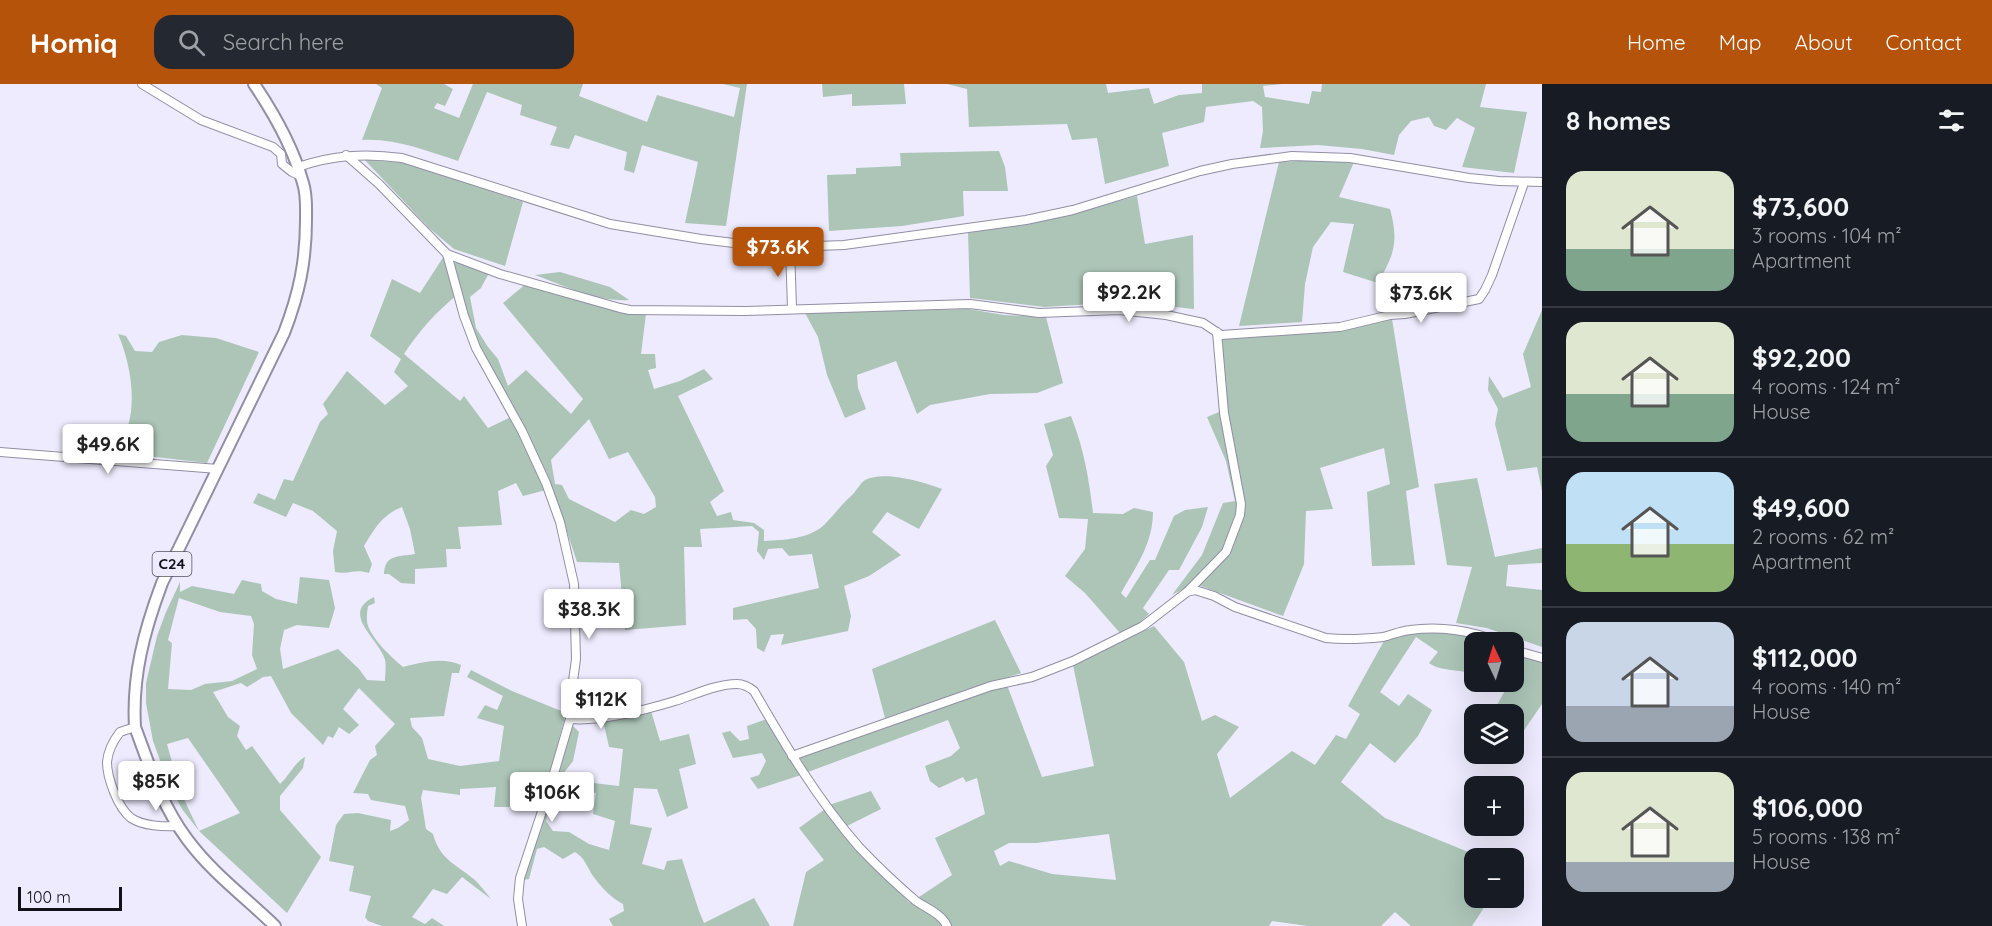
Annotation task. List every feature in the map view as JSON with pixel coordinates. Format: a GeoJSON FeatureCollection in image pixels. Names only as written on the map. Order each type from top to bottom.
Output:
{"type":"FeatureCollection","features":[{"type":"Feature","properties":{"kind":"main road","name":"C24"},"geometry":{"type":"LineString","coordinates":[[254,84],[285,134],[299,172],[306,202],[302,275],[284,333],[162,583],[149,616],[135,684],[135,727],[150,772],[178,826],[207,863],[234,891],[275,926]]}},
{"type":"Feature","properties":{"kind":"street"},"geometry":{"type":"LineString","coordinates":[[142,84],[201,120],[273,147],[281,154],[282,164],[292,172],[299,172],[316,161],[346,155],[377,154],[413,161],[610,224],[750,245],[844,246],[1026,220],[1073,210],[1200,171],[1292,156],[1350,158],[1469,178],[1524,183],[1542,182]]}},
{"type":"Feature","properties":{"kind":"street"},"geometry":{"type":"LineString","coordinates":[[346,155],[379,184],[447,254],[500,274],[630,310],[707,311],[970,304],[1039,313],[1119,310],[1166,315],[1203,323],[1221,335],[1340,327],[1390,315],[1479,299],[1492,275],[1524,183]]}},
{"type":"Feature","properties":{"kind":"street"},"geometry":{"type":"LineString","coordinates":[[790,247],[792,308]]}},
{"type":"Feature","properties":{"kind":"street"},"geometry":{"type":"LineString","coordinates":[[447,254],[464,316],[476,348],[539,467],[560,522],[575,598],[576,659],[570,719],[520,878],[518,899],[522,926]]}},
{"type":"Feature","properties":{"kind":"street"},"geometry":{"type":"LineString","coordinates":[[792,756],[990,686],[1032,677],[1073,661],[1143,626],[1187,591],[1226,552],[1240,515],[1241,504],[1224,413],[1217,332]]}},
{"type":"Feature","properties":{"kind":"street"},"geometry":{"type":"LineString","coordinates":[[0,452],[218,469]]}},
{"type":"Feature","properties":{"kind":"street"},"geometry":{"type":"LineString","coordinates":[[1187,591],[1198,591],[1214,596],[1235,607],[1338,640],[1384,636],[1429,628],[1466,632]]}},
{"type":"Feature","properties":{"kind":"street"},"geometry":{"type":"LineString","coordinates":[[1524,653],[1542,658]]}},
{"type":"Feature","properties":{"kind":"street"},"geometry":{"type":"LineString","coordinates":[[570,719],[590,719],[632,713],[694,694],[737,684],[747,686],[754,691],[792,756],[829,808],[871,859],[917,902],[944,920],[947,926]]}},
{"type":"Feature","properties":{"kind":"street"},"geometry":{"type":"LineString","coordinates":[[135,727],[120,732],[111,747],[107,763],[117,801],[131,818],[162,826],[178,826]]}},
{"type":"Feature","properties":{"kind":"green space"},"geometry":{"type":"Polygon","coordinates":[[[376,84],[444,84],[453,89],[445,106],[437,103],[434,108],[459,118],[473,84],[583,84],[579,96],[647,122],[657,95],[734,117],[740,88],[723,84],[747,84],[726,226],[685,223],[698,162],[642,145],[634,173],[624,170],[627,152],[575,135],[569,149],[550,145],[557,127],[520,115],[522,105],[487,92],[458,161],[399,143],[362,140],[382,88],[376,84]]]}},
{"type":"Feature","properties":{"kind":"green space"},"geometry":{"type":"Polygon","coordinates":[[[822,84],[904,84],[906,104],[852,106],[852,94],[823,97],[822,84]]]}},
{"type":"Feature","properties":{"kind":"green space"},"geometry":{"type":"Polygon","coordinates":[[[947,84],[1106,84],[1108,93],[1149,88],[1154,104],[1179,95],[1202,93],[1202,84],[1282,84],[1263,86],[1265,97],[1309,104],[1312,91],[1321,92],[1322,84],[1486,84],[1480,107],[1527,112],[1514,173],[1462,167],[1475,128],[1457,118],[1446,130],[1434,126],[1429,117],[1411,121],[1399,135],[1394,155],[1318,145],[1260,148],[1263,131],[1262,107],[1253,101],[1206,107],[1204,122],[1162,133],[1169,166],[1105,184],[1097,138],[1072,140],[1067,124],[969,127],[967,89],[947,84]]]}},
{"type":"Feature","properties":{"kind":"green space"},"geometry":{"type":"Polygon","coordinates":[[[999,151],[1005,167],[1008,191],[963,191],[964,216],[902,226],[829,231],[827,175],[856,174],[856,168],[901,166],[900,153],[999,151]]]}},
{"type":"Feature","properties":{"kind":"green space"},"geometry":{"type":"Polygon","coordinates":[[[362,157],[402,162],[523,202],[505,266],[454,249],[429,228],[362,157]]]}},
{"type":"Feature","properties":{"kind":"green space"},"geometry":{"type":"Polygon","coordinates":[[[1316,160],[1354,162],[1339,197],[1390,209],[1394,240],[1388,264],[1378,283],[1343,272],[1354,224],[1331,222],[1313,247],[1305,284],[1302,322],[1239,326],[1279,162],[1316,160]]]}},
{"type":"Feature","properties":{"kind":"green space"},"geometry":{"type":"Polygon","coordinates":[[[1137,196],[1145,244],[1193,235],[1194,309],[1127,302],[1044,307],[970,298],[968,233],[1062,217],[1137,196]]]}},
{"type":"Feature","properties":{"kind":"green space"},"geometry":{"type":"Polygon","coordinates":[[[444,256],[457,295],[428,322],[404,354],[460,401],[464,396],[488,428],[511,417],[546,490],[523,496],[516,483],[498,491],[502,525],[458,527],[461,549],[446,549],[447,567],[415,569],[415,584],[401,583],[389,574],[384,574],[390,560],[398,556],[415,554],[410,529],[402,507],[384,518],[364,546],[372,564],[369,573],[335,572],[333,551],[337,531],[313,511],[293,503],[286,517],[253,503],[258,493],[275,500],[284,479],[293,481],[320,422],[328,414],[323,404],[347,371],[385,405],[408,386],[394,372],[401,359],[370,336],[392,279],[420,293],[444,256]]]}},
{"type":"Feature","properties":{"kind":"green space"},"geometry":{"type":"Polygon","coordinates":[[[455,260],[489,273],[481,288],[470,297],[476,328],[498,359],[508,386],[526,370],[571,414],[583,399],[503,303],[527,283],[622,313],[646,314],[641,354],[655,354],[656,368],[648,370],[654,389],[680,381],[704,369],[713,379],[678,396],[724,491],[710,502],[717,516],[731,512],[733,520],[754,523],[764,530],[764,541],[796,538],[819,529],[863,481],[873,477],[904,478],[942,489],[919,529],[887,512],[872,532],[901,555],[869,576],[844,586],[851,616],[848,631],[781,645],[784,634],[771,635],[764,652],[757,648],[756,629],[747,619],[733,620],[733,608],[819,588],[812,554],[789,556],[782,548],[768,549],[764,560],[757,551],[759,532],[752,526],[700,529],[702,547],[684,547],[686,625],[625,630],[619,563],[577,562],[556,498],[533,444],[492,375],[476,339],[455,270],[455,260]],[[589,419],[551,460],[555,484],[562,485],[569,499],[615,522],[631,510],[644,514],[656,507],[655,497],[628,452],[609,459],[589,419]]]}},
{"type":"Feature","properties":{"kind":"green space"},"geometry":{"type":"Polygon","coordinates":[[[560,272],[610,287],[629,300],[593,296],[535,275],[560,272]]]}},
{"type":"Feature","properties":{"kind":"green space"},"geometry":{"type":"Polygon","coordinates":[[[968,309],[1004,315],[1046,317],[1063,383],[1037,393],[990,394],[930,405],[917,414],[896,361],[857,375],[858,388],[866,409],[845,418],[827,375],[818,337],[805,313],[968,309]]]}},
{"type":"Feature","properties":{"kind":"green space"},"geometry":{"type":"Polygon","coordinates":[[[1542,310],[1542,491],[1537,467],[1507,471],[1495,424],[1498,409],[1488,390],[1489,376],[1503,398],[1531,387],[1523,354],[1542,310]]]}},
{"type":"Feature","properties":{"kind":"green space"},"geometry":{"type":"Polygon","coordinates":[[[1392,319],[1419,487],[1406,491],[1415,565],[1372,566],[1367,492],[1390,484],[1384,448],[1320,468],[1333,509],[1306,511],[1304,564],[1283,616],[1198,585],[1189,586],[1172,595],[1202,555],[1223,503],[1235,501],[1226,461],[1207,417],[1219,412],[1222,387],[1218,338],[1336,332],[1392,319]]]}},
{"type":"Feature","properties":{"kind":"green space"},"geometry":{"type":"Polygon","coordinates":[[[118,334],[126,336],[135,351],[152,352],[159,342],[182,335],[216,338],[259,352],[207,463],[121,453],[131,412],[132,392],[125,352],[118,334]]]}},
{"type":"Feature","properties":{"kind":"green space"},"geometry":{"type":"Polygon","coordinates":[[[1071,416],[1085,464],[1093,513],[1123,514],[1134,508],[1153,512],[1147,544],[1121,593],[1126,598],[1150,560],[1155,560],[1174,516],[1185,510],[1208,507],[1202,527],[1179,570],[1169,570],[1143,608],[1149,614],[1138,624],[1120,633],[1085,593],[1065,576],[1085,549],[1088,519],[1059,518],[1046,466],[1053,455],[1044,424],[1071,416]]]}},
{"type":"Feature","properties":{"kind":"green space"},"geometry":{"type":"Polygon","coordinates":[[[1477,478],[1495,557],[1542,548],[1542,563],[1508,565],[1506,586],[1542,590],[1542,647],[1524,641],[1524,632],[1499,632],[1456,623],[1472,567],[1447,565],[1434,484],[1477,478]]]}},
{"type":"Feature","properties":{"kind":"green space"},"geometry":{"type":"Polygon","coordinates":[[[300,577],[329,580],[335,608],[329,628],[297,625],[284,630],[280,649],[283,669],[338,649],[367,680],[385,681],[384,657],[361,618],[361,610],[365,603],[374,597],[375,603],[368,606],[368,626],[388,654],[403,667],[440,661],[461,665],[459,673],[452,673],[444,716],[410,718],[412,727],[422,738],[428,759],[460,766],[499,761],[504,726],[477,718],[485,705],[497,710],[503,696],[467,677],[471,670],[512,691],[566,713],[546,789],[524,785],[520,807],[494,807],[496,787],[460,789],[460,795],[423,790],[421,798],[426,829],[433,834],[444,856],[475,880],[491,899],[462,877],[447,894],[433,889],[412,917],[425,924],[432,918],[444,926],[382,926],[368,921],[365,917],[371,896],[349,891],[354,866],[329,861],[336,825],[344,814],[358,813],[391,820],[390,831],[409,820],[405,806],[371,800],[368,794],[353,793],[370,760],[377,755],[375,746],[395,724],[359,688],[343,709],[359,725],[349,734],[339,727],[333,738],[328,736],[323,745],[291,713],[271,676],[263,677],[247,687],[241,683],[213,692],[228,717],[240,726],[237,736],[246,750],[252,746],[280,784],[305,757],[303,768],[280,796],[280,810],[321,857],[287,913],[199,831],[182,809],[168,782],[153,741],[146,703],[146,683],[157,636],[180,582],[180,592],[192,586],[234,594],[242,580],[261,584],[262,591],[276,599],[297,604],[300,577]],[[179,598],[168,640],[172,643],[168,689],[191,690],[205,684],[232,681],[257,669],[252,655],[254,624],[251,616],[220,612],[179,598]],[[188,738],[167,744],[180,791],[199,831],[240,813],[188,738]]]}},
{"type":"Feature","properties":{"kind":"green space"},"geometry":{"type":"Polygon","coordinates":[[[995,620],[1021,673],[885,718],[872,669],[995,620]]]}},
{"type":"Feature","properties":{"kind":"green space"},"geometry":{"type":"Polygon","coordinates":[[[1154,626],[1184,662],[1202,721],[1215,715],[1239,727],[1217,754],[1230,798],[1292,751],[1315,765],[1336,735],[1346,739],[1360,714],[1348,706],[1385,639],[1406,632],[1445,631],[1464,635],[1464,671],[1439,668],[1429,663],[1438,652],[1416,637],[1380,692],[1399,706],[1408,694],[1432,710],[1418,736],[1395,763],[1370,743],[1341,782],[1385,818],[1464,850],[1464,908],[1484,908],[1472,926],[1411,926],[1395,912],[1381,926],[1308,926],[1272,921],[1269,926],[793,926],[806,872],[824,860],[799,828],[832,804],[871,791],[881,809],[841,829],[865,858],[910,903],[952,875],[935,838],[985,814],[977,778],[966,782],[963,777],[939,788],[930,781],[925,766],[951,756],[960,748],[948,720],[808,772],[799,756],[1007,685],[1042,777],[1094,766],[1073,665],[1154,626]],[[1109,834],[1036,843],[1009,843],[994,851],[1000,866],[1009,861],[1052,874],[1116,880],[1109,834]]]}},
{"type":"Feature","properties":{"kind":"green space"},"geometry":{"type":"Polygon","coordinates":[[[1524,656],[1542,658],[1542,704],[1524,730],[1524,704],[1498,704],[1504,692],[1524,692],[1524,656]]]}},
{"type":"Feature","properties":{"kind":"green space"},"geometry":{"type":"Polygon","coordinates":[[[651,711],[660,741],[689,734],[696,764],[679,769],[688,808],[667,817],[657,789],[634,788],[630,824],[652,828],[642,864],[664,870],[667,861],[682,859],[704,923],[754,898],[770,926],[613,926],[609,919],[624,911],[623,904],[603,888],[584,860],[575,852],[563,859],[544,847],[537,849],[529,879],[523,880],[571,724],[579,732],[573,761],[563,774],[568,780],[619,786],[623,749],[609,747],[603,720],[651,711]],[[565,787],[561,796],[550,804],[546,821],[553,831],[569,832],[589,844],[609,850],[615,821],[593,814],[596,793],[565,787]]]}},
{"type":"Feature","properties":{"kind":"green space"},"geometry":{"type":"Polygon","coordinates":[[[767,719],[801,775],[758,789],[750,778],[759,775],[766,761],[762,753],[733,758],[722,733],[730,731],[740,741],[749,739],[747,726],[767,719]]]}}]}
